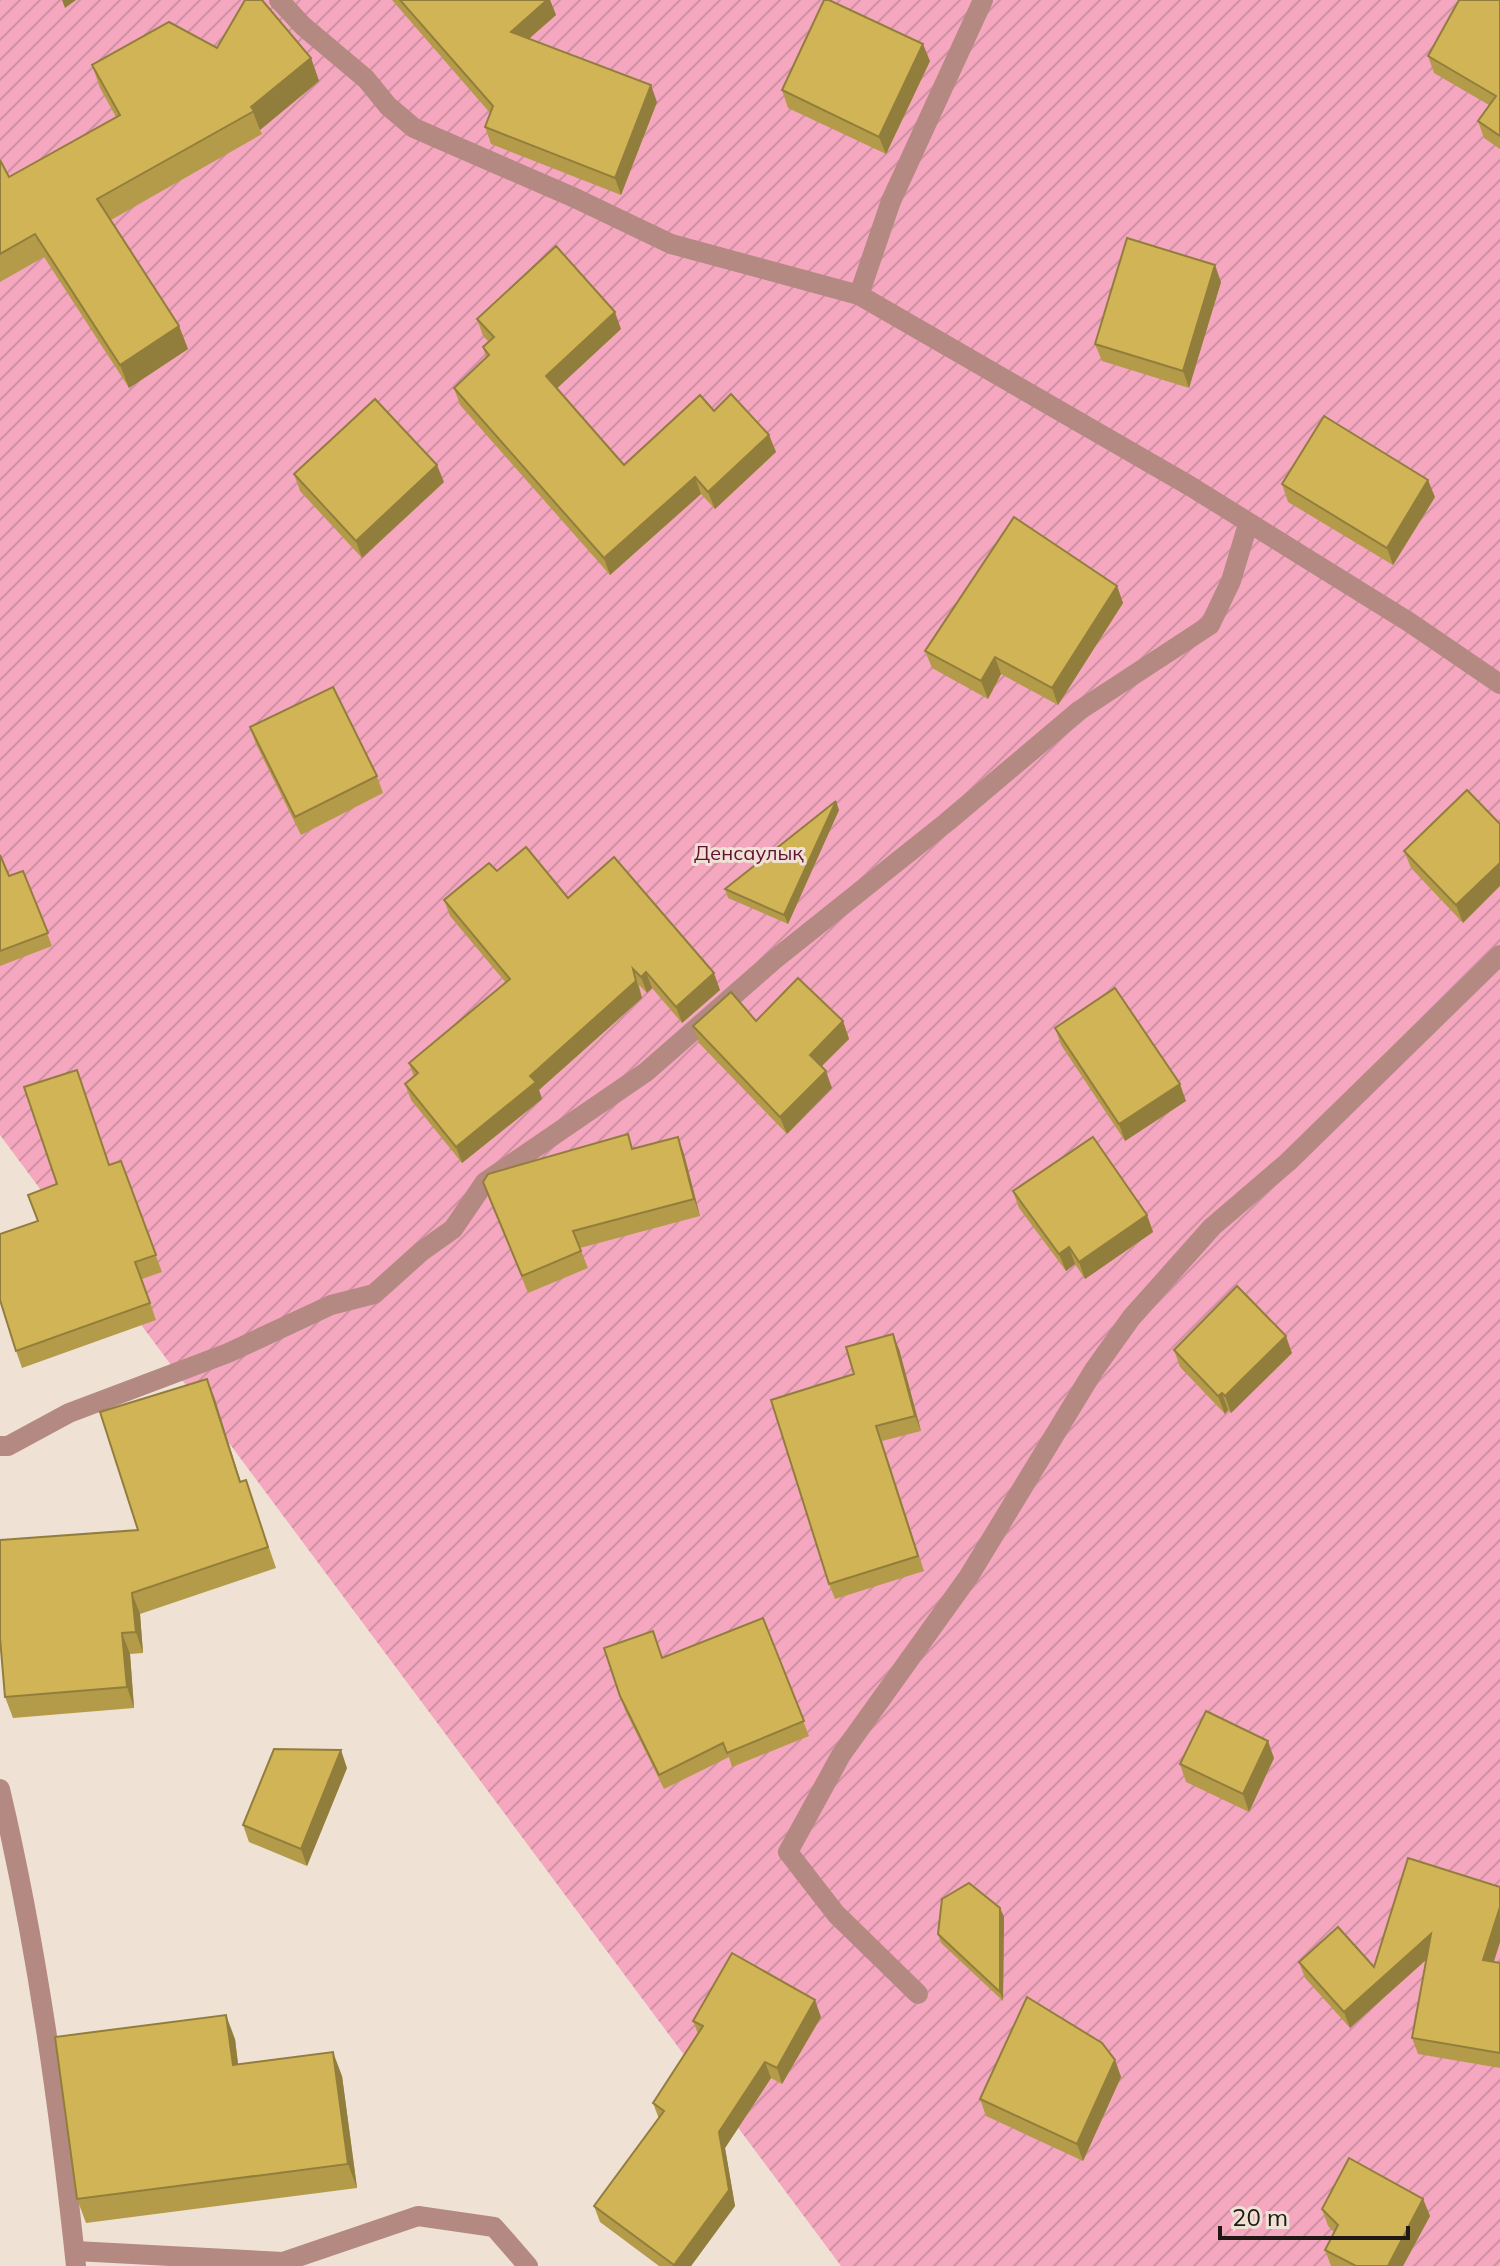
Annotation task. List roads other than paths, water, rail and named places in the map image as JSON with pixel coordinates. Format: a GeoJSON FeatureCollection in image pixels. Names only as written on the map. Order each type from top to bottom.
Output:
{"type":"FeatureCollection","features":[{"type":"Feature","properties":{"kind":"street"},"geometry":{"type":"LineString","coordinates":[[279,0],[303,26],[366,79],[388,106],[414,128],[575,198],[671,244],[859,295],[1190,486],[1409,622],[1500,684]]}},
{"type":"Feature","properties":{"kind":"street"},"geometry":{"type":"LineString","coordinates":[[859,295],[891,201],[983,0]]}},
{"type":"Feature","properties":{"kind":"street"},"geometry":{"type":"LineString","coordinates":[[0,1446],[8,1446],[69,1413],[228,1353],[331,1305],[374,1294],[422,1251],[453,1229],[485,1182],[646,1072],[774,960],[947,822],[1080,710],[1210,625],[1231,581],[1248,524]]}},
{"type":"Feature","properties":{"kind":"street"},"geometry":{"type":"LineString","coordinates":[[918,1994],[836,1914],[788,1852],[841,1755],[969,1576],[1094,1370],[1131,1318],[1212,1227],[1288,1162],[1500,955]]}},
{"type":"Feature","properties":{"kind":"street"},"geometry":{"type":"LineString","coordinates":[[0,1789],[39,1985],[61,2126],[76,2259],[283,2262],[418,2216],[494,2227],[528,2266]]}},
{"type":"Feature","properties":{"kind":"park label","name":"Денсаулық"},"geometry":{"type":"Point","coordinates":[749,853]}}]}
